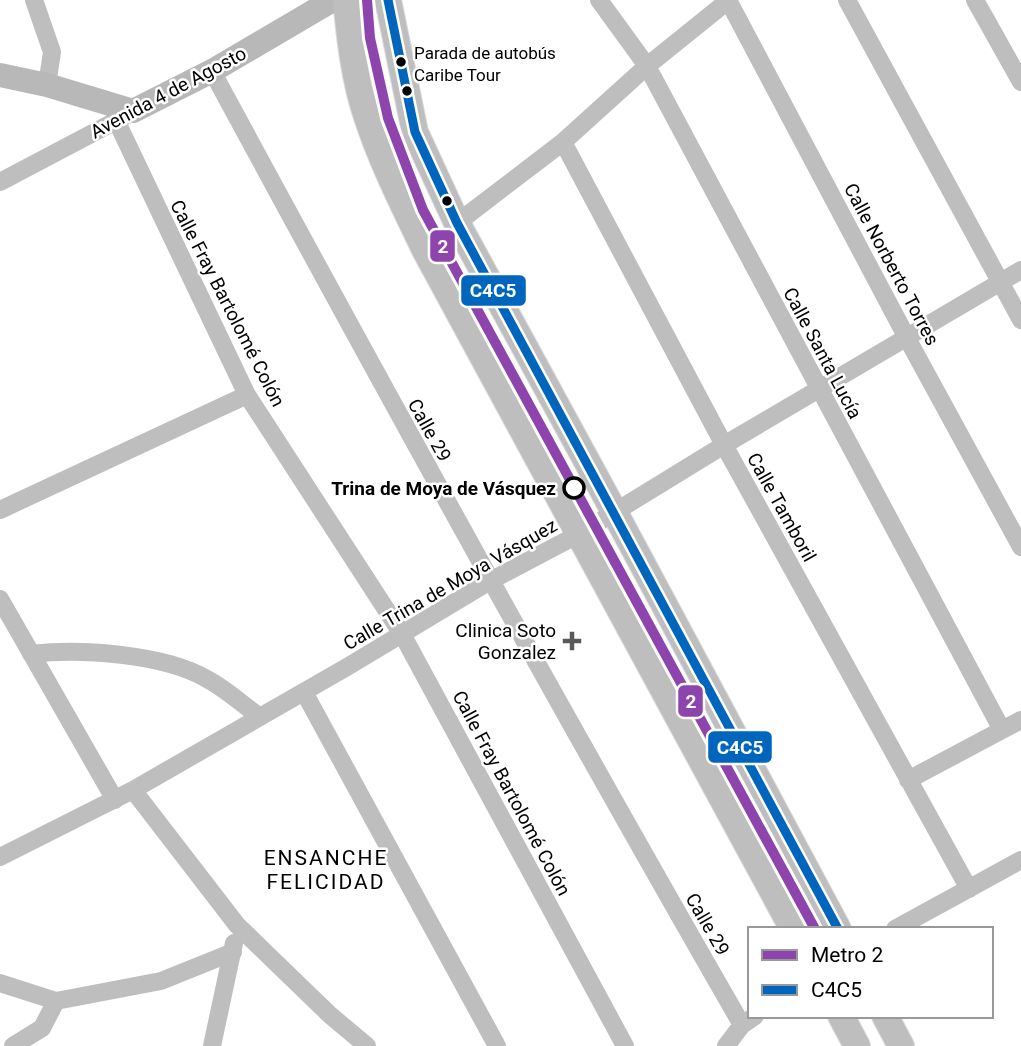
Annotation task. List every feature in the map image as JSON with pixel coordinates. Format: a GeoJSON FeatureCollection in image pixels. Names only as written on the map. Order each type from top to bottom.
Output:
{"type":"FeatureCollection","features":[{"type":"Feature","properties":{"kind":"main road"},"geometry":{"type":"LineString","coordinates":[[388,0],[415,132],[457,223],[837,927]]}},
{"type":"Feature","properties":{"kind":"main road"},"geometry":{"type":"LineString","coordinates":[[331,1],[353,61],[366,115],[392,183],[425,250],[792,927]]}},
{"type":"Feature","properties":{"kind":"main road","name":"Avenida 4 de Agosto"},"geometry":{"type":"LineString","coordinates":[[125,116],[212,71],[331,1]]}},
{"type":"Feature","properties":{"kind":"main road"},"geometry":{"type":"LineString","coordinates":[[0,75],[47,85],[125,116]]}},
{"type":"Feature","properties":{"kind":"main road"},"geometry":{"type":"LineString","coordinates":[[842,1018],[857,1046]]}},
{"type":"Feature","properties":{"kind":"main road"},"geometry":{"type":"LineString","coordinates":[[886,1018],[901,1046]]}},
{"type":"Feature","properties":{"kind":"street"},"geometry":{"type":"LineString","coordinates":[[34,0],[52,52],[47,85]]}},
{"type":"Feature","properties":{"kind":"street","name":"Calle Santa Lucía"},"geometry":{"type":"LineString","coordinates":[[599,0],[647,66],[1002,730]]}},
{"type":"Feature","properties":{"kind":"street"},"geometry":{"type":"LineString","coordinates":[[457,223],[563,142],[647,66],[729,0]]}},
{"type":"Feature","properties":{"kind":"street","name":"Calle Norberto Torres"},"geometry":{"type":"LineString","coordinates":[[729,0],[907,338],[1021,547]]}},
{"type":"Feature","properties":{"kind":"street"},"geometry":{"type":"LineString","coordinates":[[847,0],[1021,320]]}},
{"type":"Feature","properties":{"kind":"street"},"geometry":{"type":"LineString","coordinates":[[975,0],[1021,82]]}},
{"type":"Feature","properties":{"kind":"street","name":"Calle 29"},"geometry":{"type":"LineString","coordinates":[[212,71],[490,581],[748,1021]]}},
{"type":"Feature","properties":{"kind":"street","name":"Avenida 4 de Agosto"},"geometry":{"type":"LineString","coordinates":[[0,182],[125,116]]}},
{"type":"Feature","properties":{"kind":"street","name":"Calle Fray Bartolomé Colón"},"geometry":{"type":"LineString","coordinates":[[125,116],[247,395],[402,634],[625,1046]]}},
{"type":"Feature","properties":{"kind":"street","name":"Calle Tamboril"},"geometry":{"type":"LineString","coordinates":[[563,142],[724,445],[969,889]]}},
{"type":"Feature","properties":{"kind":"street","name":"Calle Trina de Moya Vásquez"},"geometry":{"type":"LineString","coordinates":[[0,857],[133,790],[490,581],[579,534],[1021,270]]}},
{"type":"Feature","properties":{"kind":"street"},"geometry":{"type":"LineString","coordinates":[[0,510],[247,395]]}},
{"type":"Feature","properties":{"kind":"street"},"geometry":{"type":"LineString","coordinates":[[0,599],[115,800]]}},
{"type":"Feature","properties":{"kind":"street"},"geometry":{"type":"LineString","coordinates":[[31,654],[83,650],[179,666],[207,679],[260,717]]}},
{"type":"Feature","properties":{"kind":"street"},"geometry":{"type":"LineString","coordinates":[[304,692],[497,1046]]}},
{"type":"Feature","properties":{"kind":"street"},"geometry":{"type":"LineString","coordinates":[[908,780],[1021,720]]}},
{"type":"Feature","properties":{"kind":"street"},"geometry":{"type":"LineString","coordinates":[[133,790],[237,925],[330,1015],[367,1046]]}},
{"type":"Feature","properties":{"kind":"street"},"geometry":{"type":"LineString","coordinates":[[899,927],[1021,859]]}},
{"type":"Feature","properties":{"kind":"street"},"geometry":{"type":"LineString","coordinates":[[212,1046],[237,925]]}},
{"type":"Feature","properties":{"kind":"street"},"geometry":{"type":"LineString","coordinates":[[0,983],[56,1001],[161,981],[233,952]]}},
{"type":"Feature","properties":{"kind":"street"},"geometry":{"type":"LineString","coordinates":[[13,1046],[41,1028],[56,1001]]}},
{"type":"Feature","properties":{"kind":"street"},"geometry":{"type":"LineString","coordinates":[[726,1046],[748,1021]]}},
{"type":"Feature","properties":{"kind":"metro line","name":"2"},"geometry":{"type":"LineString","coordinates":[[367,0],[370,38],[388,118],[423,210],[814,927]]}},
{"type":"Feature","properties":{"kind":"transit line","name":"C4C5"},"geometry":{"type":"LineString","coordinates":[[388,0],[415,132],[457,223],[837,927]]}},
{"type":"Feature","properties":{"kind":"place","name":"Parada de autobús Caribe Tour"},"geometry":{"type":"Point","coordinates":[401,62]}},
{"type":"Feature","properties":{"kind":"place","name":"Trina de Moya de Vásquez"},"geometry":{"type":"Point","coordinates":[574,488]}},
{"type":"Feature","properties":{"kind":"place","name":"Clinica Soto Gonzalez"},"geometry":{"type":"Point","coordinates":[572,641]}},
{"type":"Feature","properties":{"kind":"district","name":"ENSANCHE FELICIDAD"},"geometry":{"type":"Point","coordinates":[326,870]}}]}
